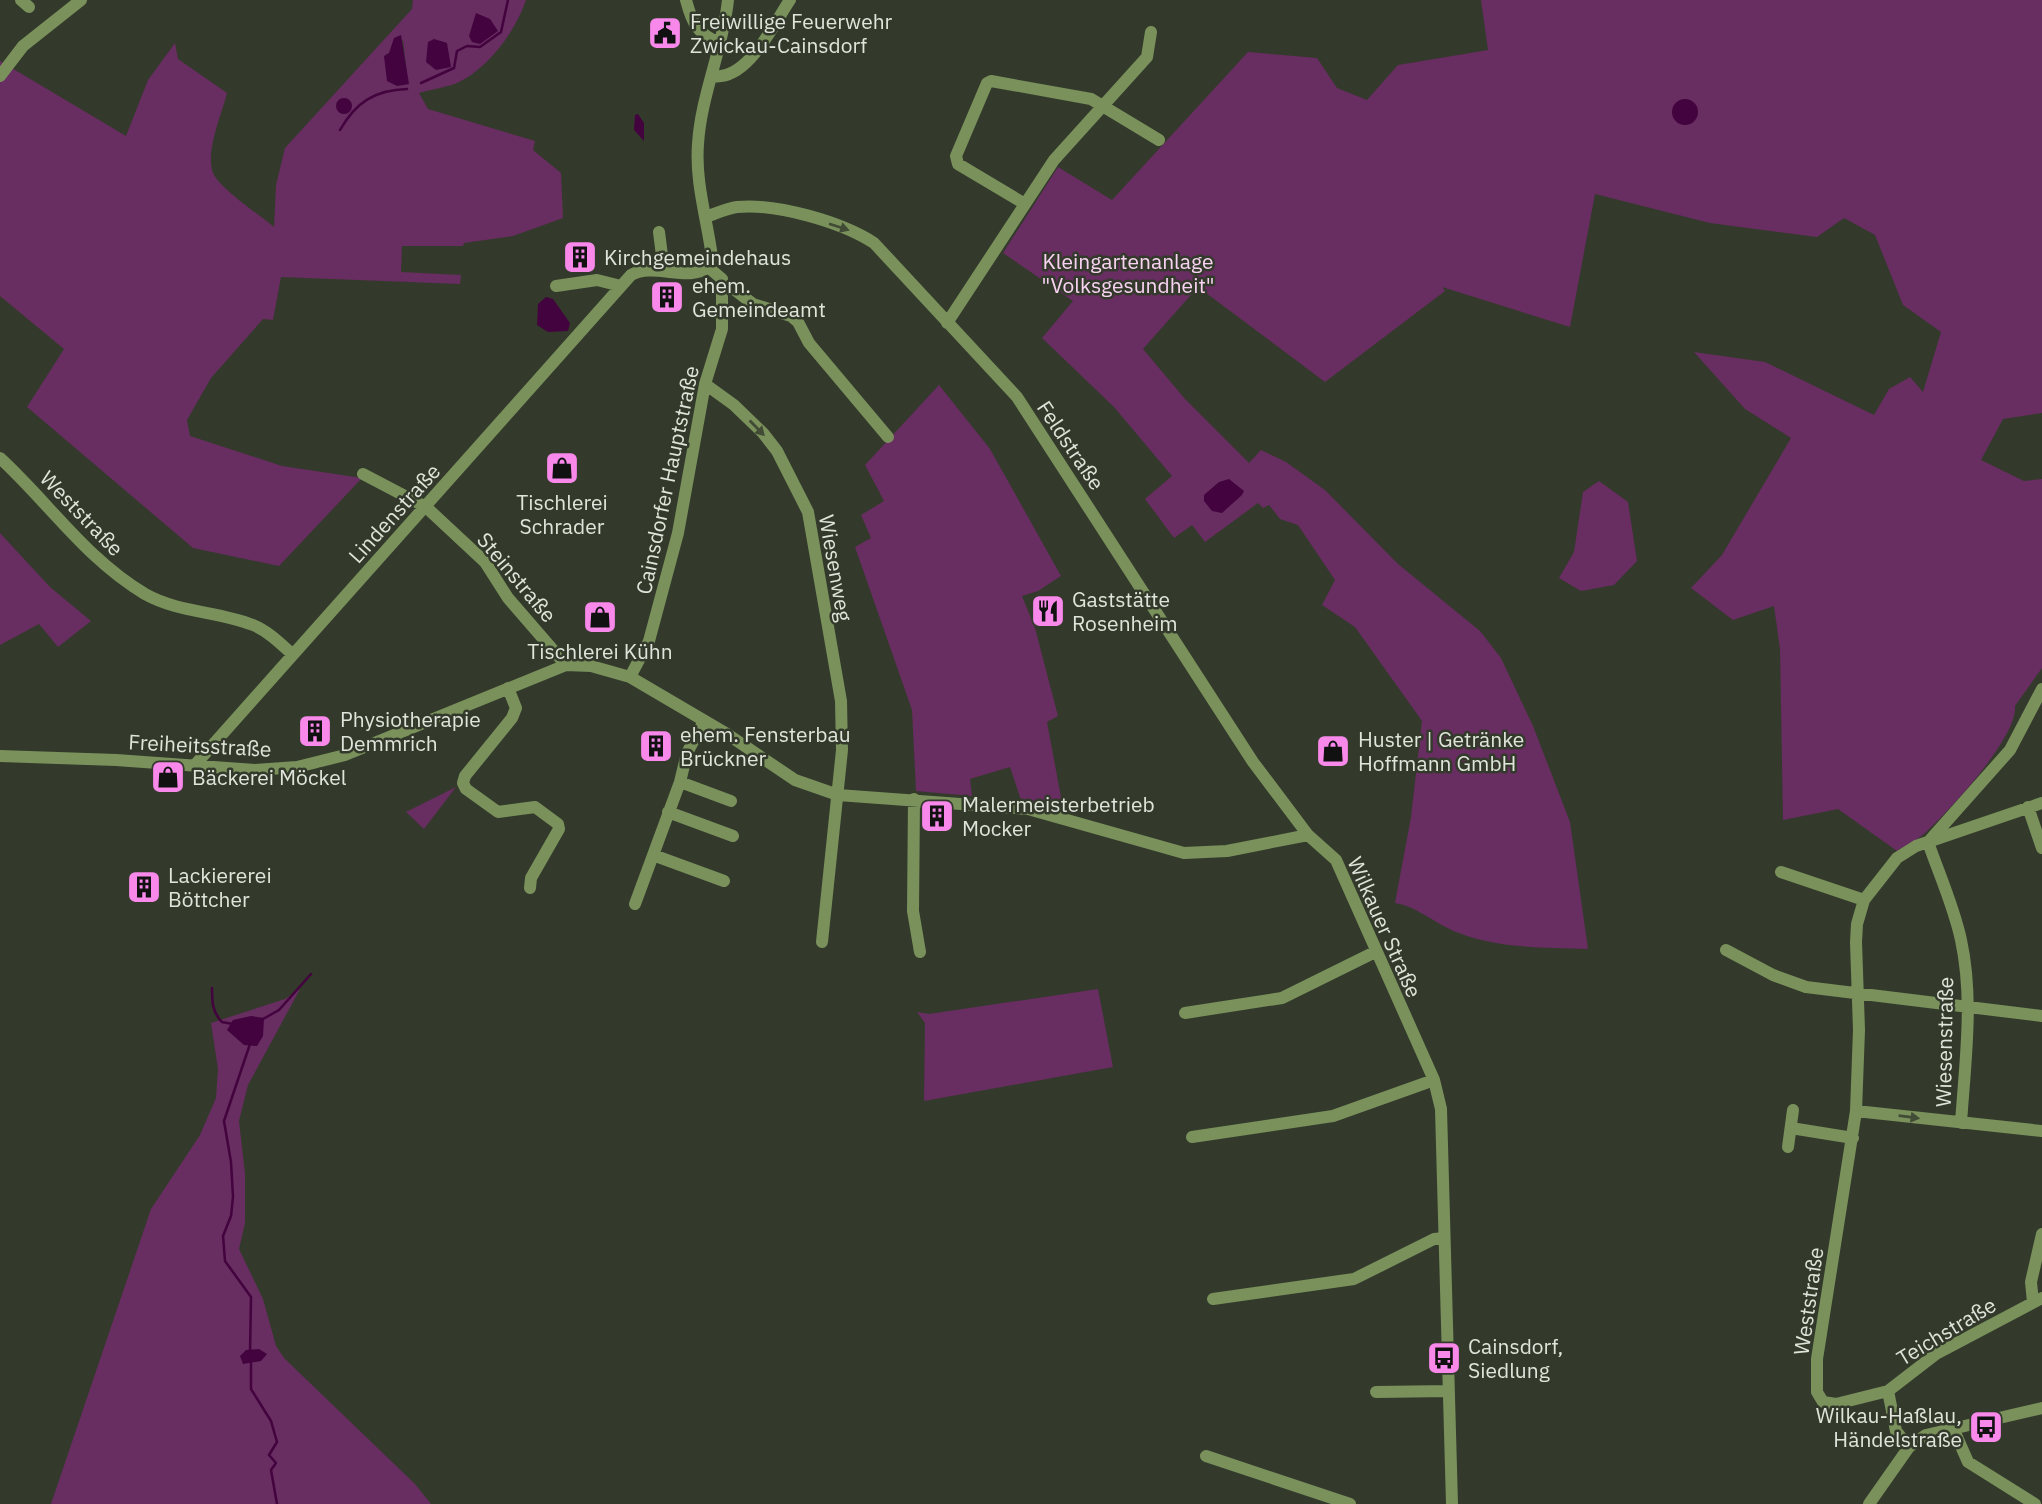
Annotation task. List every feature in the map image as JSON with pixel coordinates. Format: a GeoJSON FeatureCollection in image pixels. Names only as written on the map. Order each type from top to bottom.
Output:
{"type":"FeatureCollection","features":[{"type":"Feature","properties":{"kind":"street"},"geometry":{"type":"LineString","coordinates":[[0,76],[23,46],[81,0]]}},
{"type":"Feature","properties":{"kind":"street"},"geometry":{"type":"LineString","coordinates":[[686,0],[692,24],[705,37],[720,43]]}},
{"type":"Feature","properties":{"kind":"street"},"geometry":{"type":"LineString","coordinates":[[728,0],[698,140],[697,163],[712,257],[708,267],[722,279],[722,287],[735,290],[753,304],[791,316],[798,322],[809,343],[888,437]]}},
{"type":"Feature","properties":{"kind":"street"},"geometry":{"type":"LineString","coordinates":[[712,76],[723,78],[739,69],[751,57],[790,0]]}},
{"type":"Feature","properties":{"kind":"street"},"geometry":{"type":"LineString","coordinates":[[947,323],[1054,160],[1147,57],[1151,32]]}},
{"type":"Feature","properties":{"kind":"street"},"geometry":{"type":"LineString","coordinates":[[1025,204],[958,164],[956,156],[987,83],[991,81],[1091,99],[1159,140]]}},
{"type":"Feature","properties":{"kind":"street","name":"Feldstraße"},"geometry":{"type":"LineString","coordinates":[[706,218],[737,207],[773,210],[809,217],[858,233],[874,243],[1017,397],[1213,702],[1308,835]]}},
{"type":"Feature","properties":{"kind":"street"},"geometry":{"type":"LineString","coordinates":[[659,232],[664,271]]}},
{"type":"Feature","properties":{"kind":"street","name":"Lindenstraße"},"geometry":{"type":"LineString","coordinates":[[194,766],[621,286],[637,272],[700,273],[708,267]]}},
{"type":"Feature","properties":{"kind":"street"},"geometry":{"type":"LineString","coordinates":[[556,286],[597,280],[621,286]]}},
{"type":"Feature","properties":{"kind":"street","name":"Cainsdorfer Hauptstraße"},"geometry":{"type":"LineString","coordinates":[[630,677],[649,641],[662,601],[678,533],[705,384],[722,329],[722,287]]}},
{"type":"Feature","properties":{"kind":"street","name":"Wiesenweg"},"geometry":{"type":"LineString","coordinates":[[705,384],[734,405],[763,433],[777,451],[808,512],[841,701],[842,750],[822,942]]}},
{"type":"Feature","properties":{"kind":"street","name":"Weststraße"},"geometry":{"type":"LineString","coordinates":[[0,458],[91,555],[118,578],[149,596],[186,610],[254,626],[292,654]]}},
{"type":"Feature","properties":{"kind":"street","name":"Steinstraße"},"geometry":{"type":"LineString","coordinates":[[363,474],[426,508],[485,562],[509,598],[565,665]]}},
{"type":"Feature","properties":{"kind":"street","name":"Freiheitsstraße"},"geometry":{"type":"LineString","coordinates":[[0,756],[255,770],[297,767],[333,758],[565,665],[591,666],[630,677]]}},
{"type":"Feature","properties":{"kind":"street"},"geometry":{"type":"LineString","coordinates":[[630,677],[795,780],[838,795],[914,799],[1049,814],[1184,853],[1227,851],[1308,835]]}},
{"type":"Feature","properties":{"kind":"street"},"geometry":{"type":"LineString","coordinates":[[508,688],[516,708],[512,718],[463,783],[466,789],[498,812],[535,807],[558,824],[559,829],[531,878],[530,888]]}},
{"type":"Feature","properties":{"kind":"street"},"geometry":{"type":"LineString","coordinates":[[1928,842],[2010,750],[2042,689]]}},
{"type":"Feature","properties":{"kind":"street"},"geometry":{"type":"LineString","coordinates":[[635,904],[680,782],[687,753],[704,721]]}},
{"type":"Feature","properties":{"kind":"street"},"geometry":{"type":"LineString","coordinates":[[680,782],[731,801]]}},
{"type":"Feature","properties":{"kind":"street"},"geometry":{"type":"LineString","coordinates":[[914,799],[913,911],[920,952]]}},
{"type":"Feature","properties":{"kind":"street"},"geometry":{"type":"LineString","coordinates":[[1928,842],[2042,803]]}},
{"type":"Feature","properties":{"kind":"street"},"geometry":{"type":"LineString","coordinates":[[2028,807],[2042,848]]}},
{"type":"Feature","properties":{"kind":"street"},"geometry":{"type":"LineString","coordinates":[[668,812],[733,836]]}},
{"type":"Feature","properties":{"kind":"street","name":"Wilkauer Straße"},"geometry":{"type":"LineString","coordinates":[[1308,835],[1336,860],[1434,1080],[1441,1109],[1452,1504]]}},
{"type":"Feature","properties":{"kind":"street","name":"Weststraße"},"geometry":{"type":"LineString","coordinates":[[1888,1391],[1836,1404],[1823,1402],[1817,1392],[1818,1359],[1856,1111],[1859,1030],[1856,995],[1857,924],[1864,900],[1897,858],[1928,842]]}},
{"type":"Feature","properties":{"kind":"street","name":"Wiesenstraße"},"geometry":{"type":"LineString","coordinates":[[1928,842],[1961,937],[1968,1008],[1961,1123]]}},
{"type":"Feature","properties":{"kind":"street"},"geometry":{"type":"LineString","coordinates":[[653,855],[724,881]]}},
{"type":"Feature","properties":{"kind":"street"},"geometry":{"type":"LineString","coordinates":[[1780,872],[1864,900]]}},
{"type":"Feature","properties":{"kind":"street"},"geometry":{"type":"LineString","coordinates":[[1726,950],[1773,975],[1806,988],[2042,1016]]}},
{"type":"Feature","properties":{"kind":"street"},"geometry":{"type":"LineString","coordinates":[[1185,1013],[1282,998],[1375,952]]}},
{"type":"Feature","properties":{"kind":"street"},"geometry":{"type":"LineString","coordinates":[[1192,1137],[1333,1116],[1434,1080]]}},
{"type":"Feature","properties":{"kind":"street"},"geometry":{"type":"LineString","coordinates":[[1788,1147],[1793,1110]]}},
{"type":"Feature","properties":{"kind":"street"},"geometry":{"type":"LineString","coordinates":[[1856,1111],[2042,1131]]}},
{"type":"Feature","properties":{"kind":"street"},"geometry":{"type":"LineString","coordinates":[[1791,1128],[1853,1138]]}},
{"type":"Feature","properties":{"kind":"street"},"geometry":{"type":"LineString","coordinates":[[2038,1300],[2031,1282],[2042,1234]]}},
{"type":"Feature","properties":{"kind":"street"},"geometry":{"type":"LineString","coordinates":[[1213,1299],[1354,1279],[1434,1239],[1444,1238]]}},
{"type":"Feature","properties":{"kind":"street","name":"Teichstraße"},"geometry":{"type":"LineString","coordinates":[[1909,1447],[1896,1432],[1888,1391],[1936,1354],[2038,1300]]}},
{"type":"Feature","properties":{"kind":"street"},"geometry":{"type":"LineString","coordinates":[[1376,1392],[1448,1391]]}},
{"type":"Feature","properties":{"kind":"street"},"geometry":{"type":"LineString","coordinates":[[1869,1504],[1909,1447],[1926,1435],[2042,1408]]}},
{"type":"Feature","properties":{"kind":"street"},"geometry":{"type":"LineString","coordinates":[[1953,1428],[1968,1462],[2035,1504]]}},
{"type":"Feature","properties":{"kind":"street"},"geometry":{"type":"LineString","coordinates":[[1206,1456],[1350,1504]]}},
{"type":"Feature","properties":{"kind":"green space"},"geometry":{"type":"Polygon","coordinates":[[[413,0],[526,0],[508,37],[479,69],[457,83],[419,93],[428,109],[535,141],[533,150],[561,173],[563,218],[513,236],[464,243],[463,246],[402,246],[401,272],[461,275],[460,284],[281,277],[273,320],[263,319],[211,378],[187,420],[190,436],[282,466],[362,478],[279,566],[193,548],[27,407],[64,349],[0,296],[0,61],[126,136],[148,80],[175,43],[178,59],[227,93],[211,154],[213,173],[232,194],[274,227],[276,185],[285,148],[412,9],[413,0]],[[403,40],[384,57],[408,84],[403,40]]]}},
{"type":"Feature","properties":{"kind":"green space","name":"Kleingartenanlage \"Volksgesundheit\""},"geometry":{"type":"Polygon","coordinates":[[[1481,0],[2042,0],[2042,413],[2003,419],[1981,460],[2024,481],[2042,479],[2042,668],[2015,706],[2006,736],[1980,773],[1925,833],[1897,851],[1838,809],[1783,820],[1780,649],[1774,606],[1733,620],[1691,588],[1722,555],[1791,438],[1745,409],[1694,352],[1765,362],[1874,415],[1889,389],[1910,377],[1923,392],[1941,332],[1903,305],[1875,235],[1844,218],[1817,237],[1710,223],[1595,194],[1570,327],[1442,287],[1445,291],[1325,382],[1198,287],[1143,349],[1185,399],[1249,463],[1261,450],[1286,462],[1325,490],[1398,564],[1480,631],[1501,658],[1533,726],[1570,822],[1588,949],[1490,942],[1451,930],[1412,908],[1395,903],[1411,817],[1422,721],[1355,627],[1322,605],[1335,580],[1298,525],[1280,519],[1269,505],[1263,508],[1258,503],[1205,542],[1192,525],[1174,538],[1145,499],[1172,476],[1114,407],[1042,338],[1073,301],[1003,253],[1058,167],[1112,200],[1248,52],[1317,58],[1337,88],[1367,100],[1398,65],[1488,50],[1481,0]]]}},
{"type":"Feature","properties":{"kind":"green space"},"geometry":{"type":"Polygon","coordinates":[[[939,385],[990,449],[1061,576],[1038,591],[1022,596],[1035,628],[1058,716],[1047,722],[1063,808],[1021,800],[1010,767],[970,779],[972,796],[916,791],[912,710],[855,547],[871,538],[861,515],[884,501],[865,465],[939,385]]]}},
{"type":"Feature","properties":{"kind":"green space"},"geometry":{"type":"Polygon","coordinates":[[[1599,481],[1628,502],[1637,561],[1614,585],[1581,591],[1559,578],[1574,552],[1583,492],[1599,481]]]}},
{"type":"Feature","properties":{"kind":"green space"},"geometry":{"type":"Polygon","coordinates":[[[0,533],[50,587],[91,621],[58,647],[39,624],[0,645],[0,533]]]}},
{"type":"Feature","properties":{"kind":"green space"},"geometry":{"type":"Polygon","coordinates":[[[456,787],[424,829],[406,812],[456,787]]]}},
{"type":"Feature","properties":{"kind":"green space"},"geometry":{"type":"Polygon","coordinates":[[[300,989],[248,1085],[239,1121],[245,1174],[245,1223],[239,1249],[263,1299],[276,1346],[284,1358],[415,1484],[431,1504],[51,1504],[151,1209],[200,1135],[216,1098],[218,1069],[211,1023],[285,999],[300,989]]]}},
{"type":"Feature","properties":{"kind":"green space"},"geometry":{"type":"Polygon","coordinates":[[[1098,989],[1113,1067],[924,1101],[925,1023],[917,1012],[929,1014],[1098,989]]]}},
{"type":"Feature","properties":{"kind":"shaded area"},"geometry":{"type":"Polygon","coordinates":[[[476,13],[490,19],[498,31],[480,44],[472,42],[469,36],[476,13]]]}},
{"type":"Feature","properties":{"kind":"shaded area"},"geometry":{"type":"Polygon","coordinates":[[[401,35],[409,84],[397,86],[387,81],[384,56],[389,53],[394,38],[401,35]]]}},
{"type":"Feature","properties":{"kind":"shaded area"},"geometry":{"type":"Polygon","coordinates":[[[434,39],[447,43],[451,67],[436,70],[426,62],[428,42],[434,39]]]}},
{"type":"Feature","properties":{"kind":"shaded area"},"geometry":{"type":"Polygon","coordinates":[[[341,98],[347,98],[352,106],[350,112],[341,114],[336,109],[336,103],[341,98]]]}},
{"type":"Feature","properties":{"kind":"shaded area"},"geometry":{"type":"Polygon","coordinates":[[[1685,99],[1695,102],[1698,112],[1695,122],[1685,125],[1675,122],[1672,112],[1675,102],[1685,99]]]}},
{"type":"Feature","properties":{"kind":"shaded area"},"geometry":{"type":"Polygon","coordinates":[[[638,114],[644,123],[644,141],[634,130],[635,115],[638,114]]]}},
{"type":"Feature","properties":{"kind":"shaded area"},"geometry":{"type":"Polygon","coordinates":[[[546,297],[553,299],[570,323],[568,331],[548,332],[537,325],[538,304],[546,297]]]}},
{"type":"Feature","properties":{"kind":"shaded area"},"geometry":{"type":"Polygon","coordinates":[[[1229,479],[1244,491],[1242,495],[1222,513],[1212,511],[1204,501],[1204,495],[1219,482],[1229,479]]]}},
{"type":"Feature","properties":{"kind":"shaded area"},"geometry":{"type":"Polygon","coordinates":[[[251,1016],[264,1018],[263,1036],[257,1046],[244,1045],[227,1030],[233,1020],[251,1016]]]}},
{"type":"Feature","properties":{"kind":"shaded area"},"geometry":{"type":"Polygon","coordinates":[[[259,1349],[267,1354],[261,1361],[243,1364],[240,1356],[246,1350],[259,1349]]]}},
{"type":"Feature","properties":{"kind":"waterway"},"geometry":{"type":"LineString","coordinates":[[421,83],[454,68],[457,51],[467,46],[480,47],[501,32],[508,0]]}},
{"type":"Feature","properties":{"kind":"waterway"},"geometry":{"type":"LineString","coordinates":[[340,130],[353,112],[368,99],[385,92],[407,89]]}},
{"type":"Feature","properties":{"kind":"waterway"},"geometry":{"type":"LineString","coordinates":[[263,1019],[279,1010],[311,974]]}},
{"type":"Feature","properties":{"kind":"waterway"},"geometry":{"type":"LineString","coordinates":[[212,988],[216,1014],[222,1022],[233,1024]]}},
{"type":"Feature","properties":{"kind":"waterway"},"geometry":{"type":"LineString","coordinates":[[250,1044],[224,1121],[231,1162],[233,1197],[231,1216],[223,1236],[225,1261],[251,1297],[250,1353]]}},
{"type":"Feature","properties":{"kind":"waterway"},"geometry":{"type":"LineString","coordinates":[[251,1360],[251,1389],[271,1421],[277,1442],[269,1455],[276,1463],[271,1470],[277,1504]]}},
{"type":"Feature","properties":{"kind":"place","name":"Freiwillige Feuerwehr Zwickau-Cainsdorf"},"geometry":{"type":"Point","coordinates":[665,33]}},
{"type":"Feature","properties":{"kind":"place","name":"Kirchgemeindehaus"},"geometry":{"type":"Point","coordinates":[580,257]}},
{"type":"Feature","properties":{"kind":"place","name":"ehem. Gemeindeamt"},"geometry":{"type":"Point","coordinates":[667,297]}},
{"type":"Feature","properties":{"kind":"place","name":"Tischlerei Schrader"},"geometry":{"type":"Point","coordinates":[562,468]}},
{"type":"Feature","properties":{"kind":"place","name":"Gaststätte Rosenheim"},"geometry":{"type":"Point","coordinates":[1048,611]}},
{"type":"Feature","properties":{"kind":"place","name":"Tischlerei Kühn"},"geometry":{"type":"Point","coordinates":[600,617]}},
{"type":"Feature","properties":{"kind":"place","name":"Physiotherapie Demmrich"},"geometry":{"type":"Point","coordinates":[315,731]}},
{"type":"Feature","properties":{"kind":"place","name":"ehem. Fensterbau Brückner"},"geometry":{"type":"Point","coordinates":[656,746]}},
{"type":"Feature","properties":{"kind":"place","name":"Huster | Getränke Hoffmann GmbH"},"geometry":{"type":"Point","coordinates":[1333,751]}},
{"type":"Feature","properties":{"kind":"place","name":"Bäckerei Möckel"},"geometry":{"type":"Point","coordinates":[168,777]}},
{"type":"Feature","properties":{"kind":"place","name":"Malermeisterbetrieb Mocker"},"geometry":{"type":"Point","coordinates":[937,816]}},
{"type":"Feature","properties":{"kind":"place","name":"Lackiererei Böttcher"},"geometry":{"type":"Point","coordinates":[144,887]}},
{"type":"Feature","properties":{"kind":"place","name":"Cainsdorf, Siedlung"},"geometry":{"type":"Point","coordinates":[1444,1358]}},
{"type":"Feature","properties":{"kind":"place","name":"Wilkau-Haßlau, Händelstraße"},"geometry":{"type":"Point","coordinates":[1986,1427]}}]}
